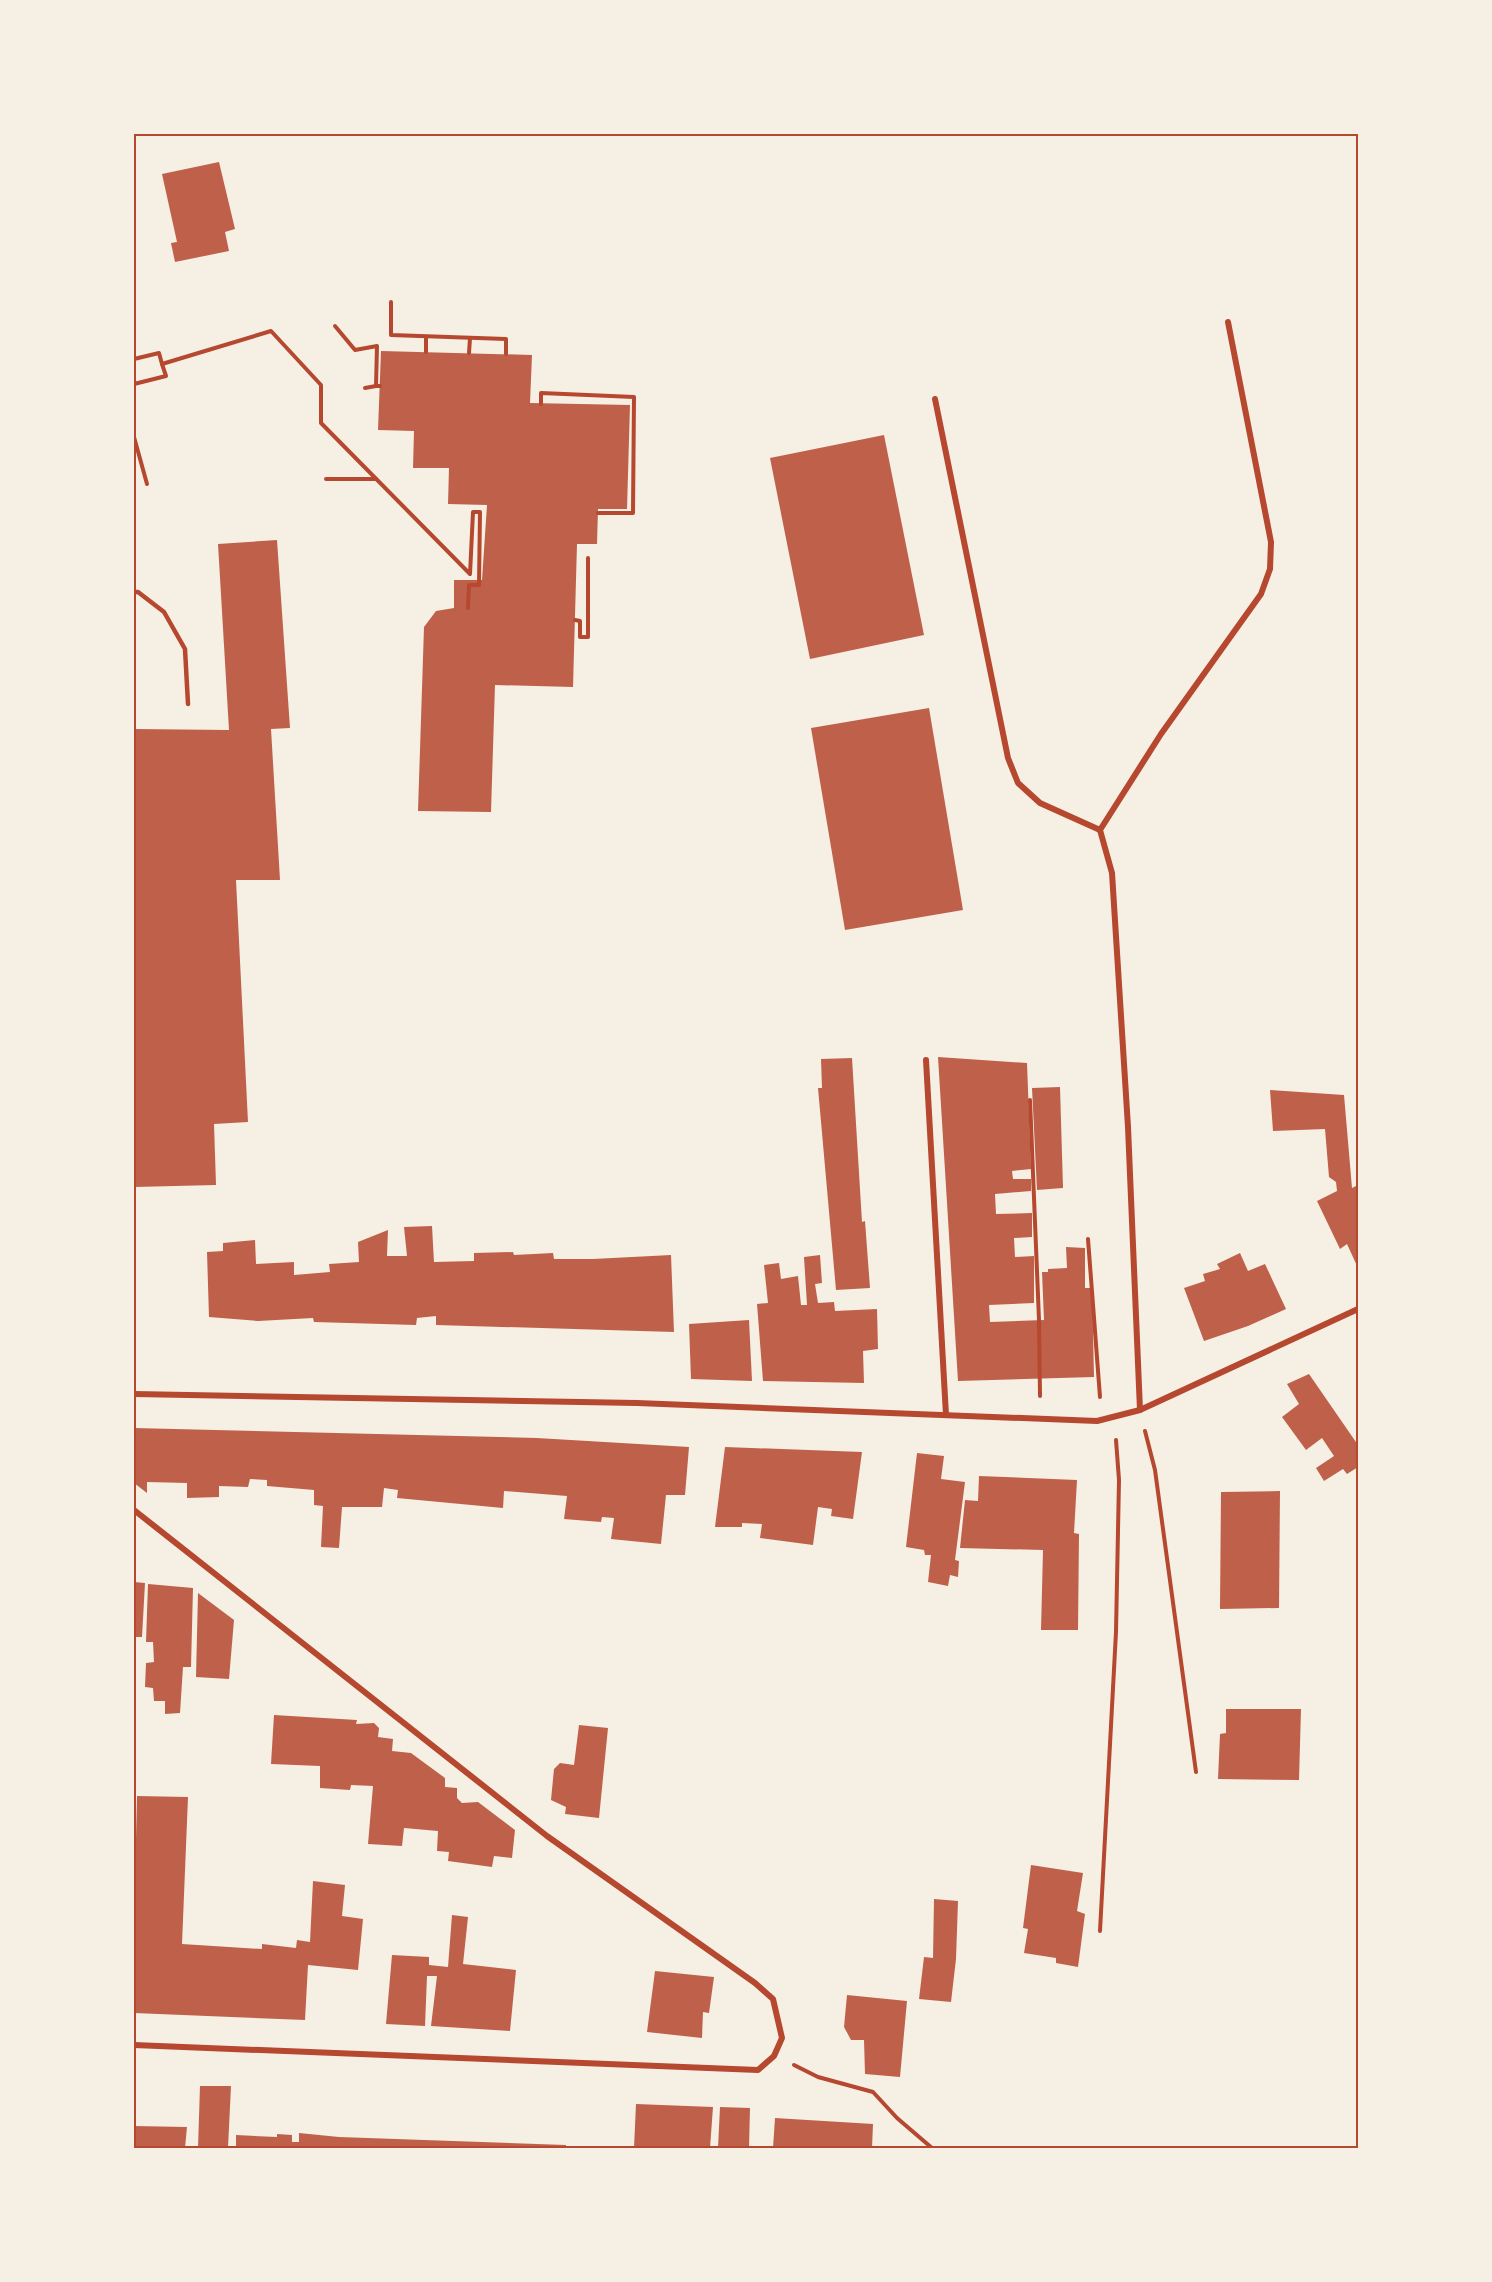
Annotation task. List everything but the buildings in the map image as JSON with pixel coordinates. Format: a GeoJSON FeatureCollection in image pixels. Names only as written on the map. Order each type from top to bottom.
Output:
{"type":"FeatureCollection","features":[{"type":"Feature","properties":{"kind":"street"},"geometry":{"type":"LineString","coordinates":[[1140,1410],[1128,1127],[1112,873],[1100,830],[1161,734],[1261,594],[1270,569],[1271,542],[1228,322]]}},
{"type":"Feature","properties":{"kind":"street"},"geometry":{"type":"LineString","coordinates":[[935,399],[1008,758],[1018,783],[1040,803],[1100,830]]}},
{"type":"Feature","properties":{"kind":"street"},"geometry":{"type":"LineString","coordinates":[[926,1060],[946,1415]]}},
{"type":"Feature","properties":{"kind":"street"},"geometry":{"type":"LineString","coordinates":[[134,1394],[637,1403],[1040,1419],[1101,1419],[1114,1418],[1140,1410],[1359,1309]]}},
{"type":"Feature","properties":{"kind":"street"},"geometry":{"type":"LineString","coordinates":[[134,1510],[547,1836],[755,1983],[773,1999],[782,2038],[774,2056],[758,2070],[134,2045]]}},
{"type":"Feature","properties":{"kind":"lane"},"geometry":{"type":"LineString","coordinates":[[134,592],[138,592],[164,612],[185,649],[188,704]]}},
{"type":"Feature","properties":{"kind":"path"},"geometry":{"type":"LineString","coordinates":[[391,302],[391,335],[506,339],[506,354]]}},
{"type":"Feature","properties":{"kind":"path"},"geometry":{"type":"LineString","coordinates":[[335,326],[355,350],[377,346],[378,386],[365,388]]}},
{"type":"Feature","properties":{"kind":"path"},"geometry":{"type":"LineString","coordinates":[[162,364],[271,331],[321,385],[321,423],[470,574]]}},
{"type":"Feature","properties":{"kind":"path"},"geometry":{"type":"LineString","coordinates":[[426,337],[426,352]]}},
{"type":"Feature","properties":{"kind":"path"},"geometry":{"type":"LineString","coordinates":[[469,353],[470,338]]}},
{"type":"Feature","properties":{"kind":"path"},"geometry":{"type":"LineString","coordinates":[[134,359],[159,353],[166,376],[134,384]]}},
{"type":"Feature","properties":{"kind":"path"},"geometry":{"type":"LineString","coordinates":[[541,404],[541,393],[634,397],[631,475],[633,513],[598,513]]}},
{"type":"Feature","properties":{"kind":"path"},"geometry":{"type":"LineString","coordinates":[[134,437],[147,484]]}},
{"type":"Feature","properties":{"kind":"path"},"geometry":{"type":"LineString","coordinates":[[326,479],[376,479]]}},
{"type":"Feature","properties":{"kind":"path"},"geometry":{"type":"LineString","coordinates":[[468,608],[472,512],[480,512],[479,585],[469,585]]}},
{"type":"Feature","properties":{"kind":"path"},"geometry":{"type":"LineString","coordinates":[[575,620],[580,621],[580,637],[588,637],[588,558]]}},
{"type":"Feature","properties":{"kind":"path"},"geometry":{"type":"LineString","coordinates":[[1030,1100],[1039,1320],[1040,1419]]}},
{"type":"Feature","properties":{"kind":"path"},"geometry":{"type":"LineString","coordinates":[[1088,1239],[1093,1278],[1101,1419]]}},
{"type":"Feature","properties":{"kind":"path"},"geometry":{"type":"LineString","coordinates":[[1140,1410],[1155,1470],[1196,1772]]}},
{"type":"Feature","properties":{"kind":"path"},"geometry":{"type":"LineString","coordinates":[[1100,1930],[1116,1632],[1119,1480],[1114,1418]]}},
{"type":"Feature","properties":{"kind":"path"},"geometry":{"type":"LineString","coordinates":[[774,2056],[818,2077],[873,2092],[897,2118],[932,2148]]}}]}
